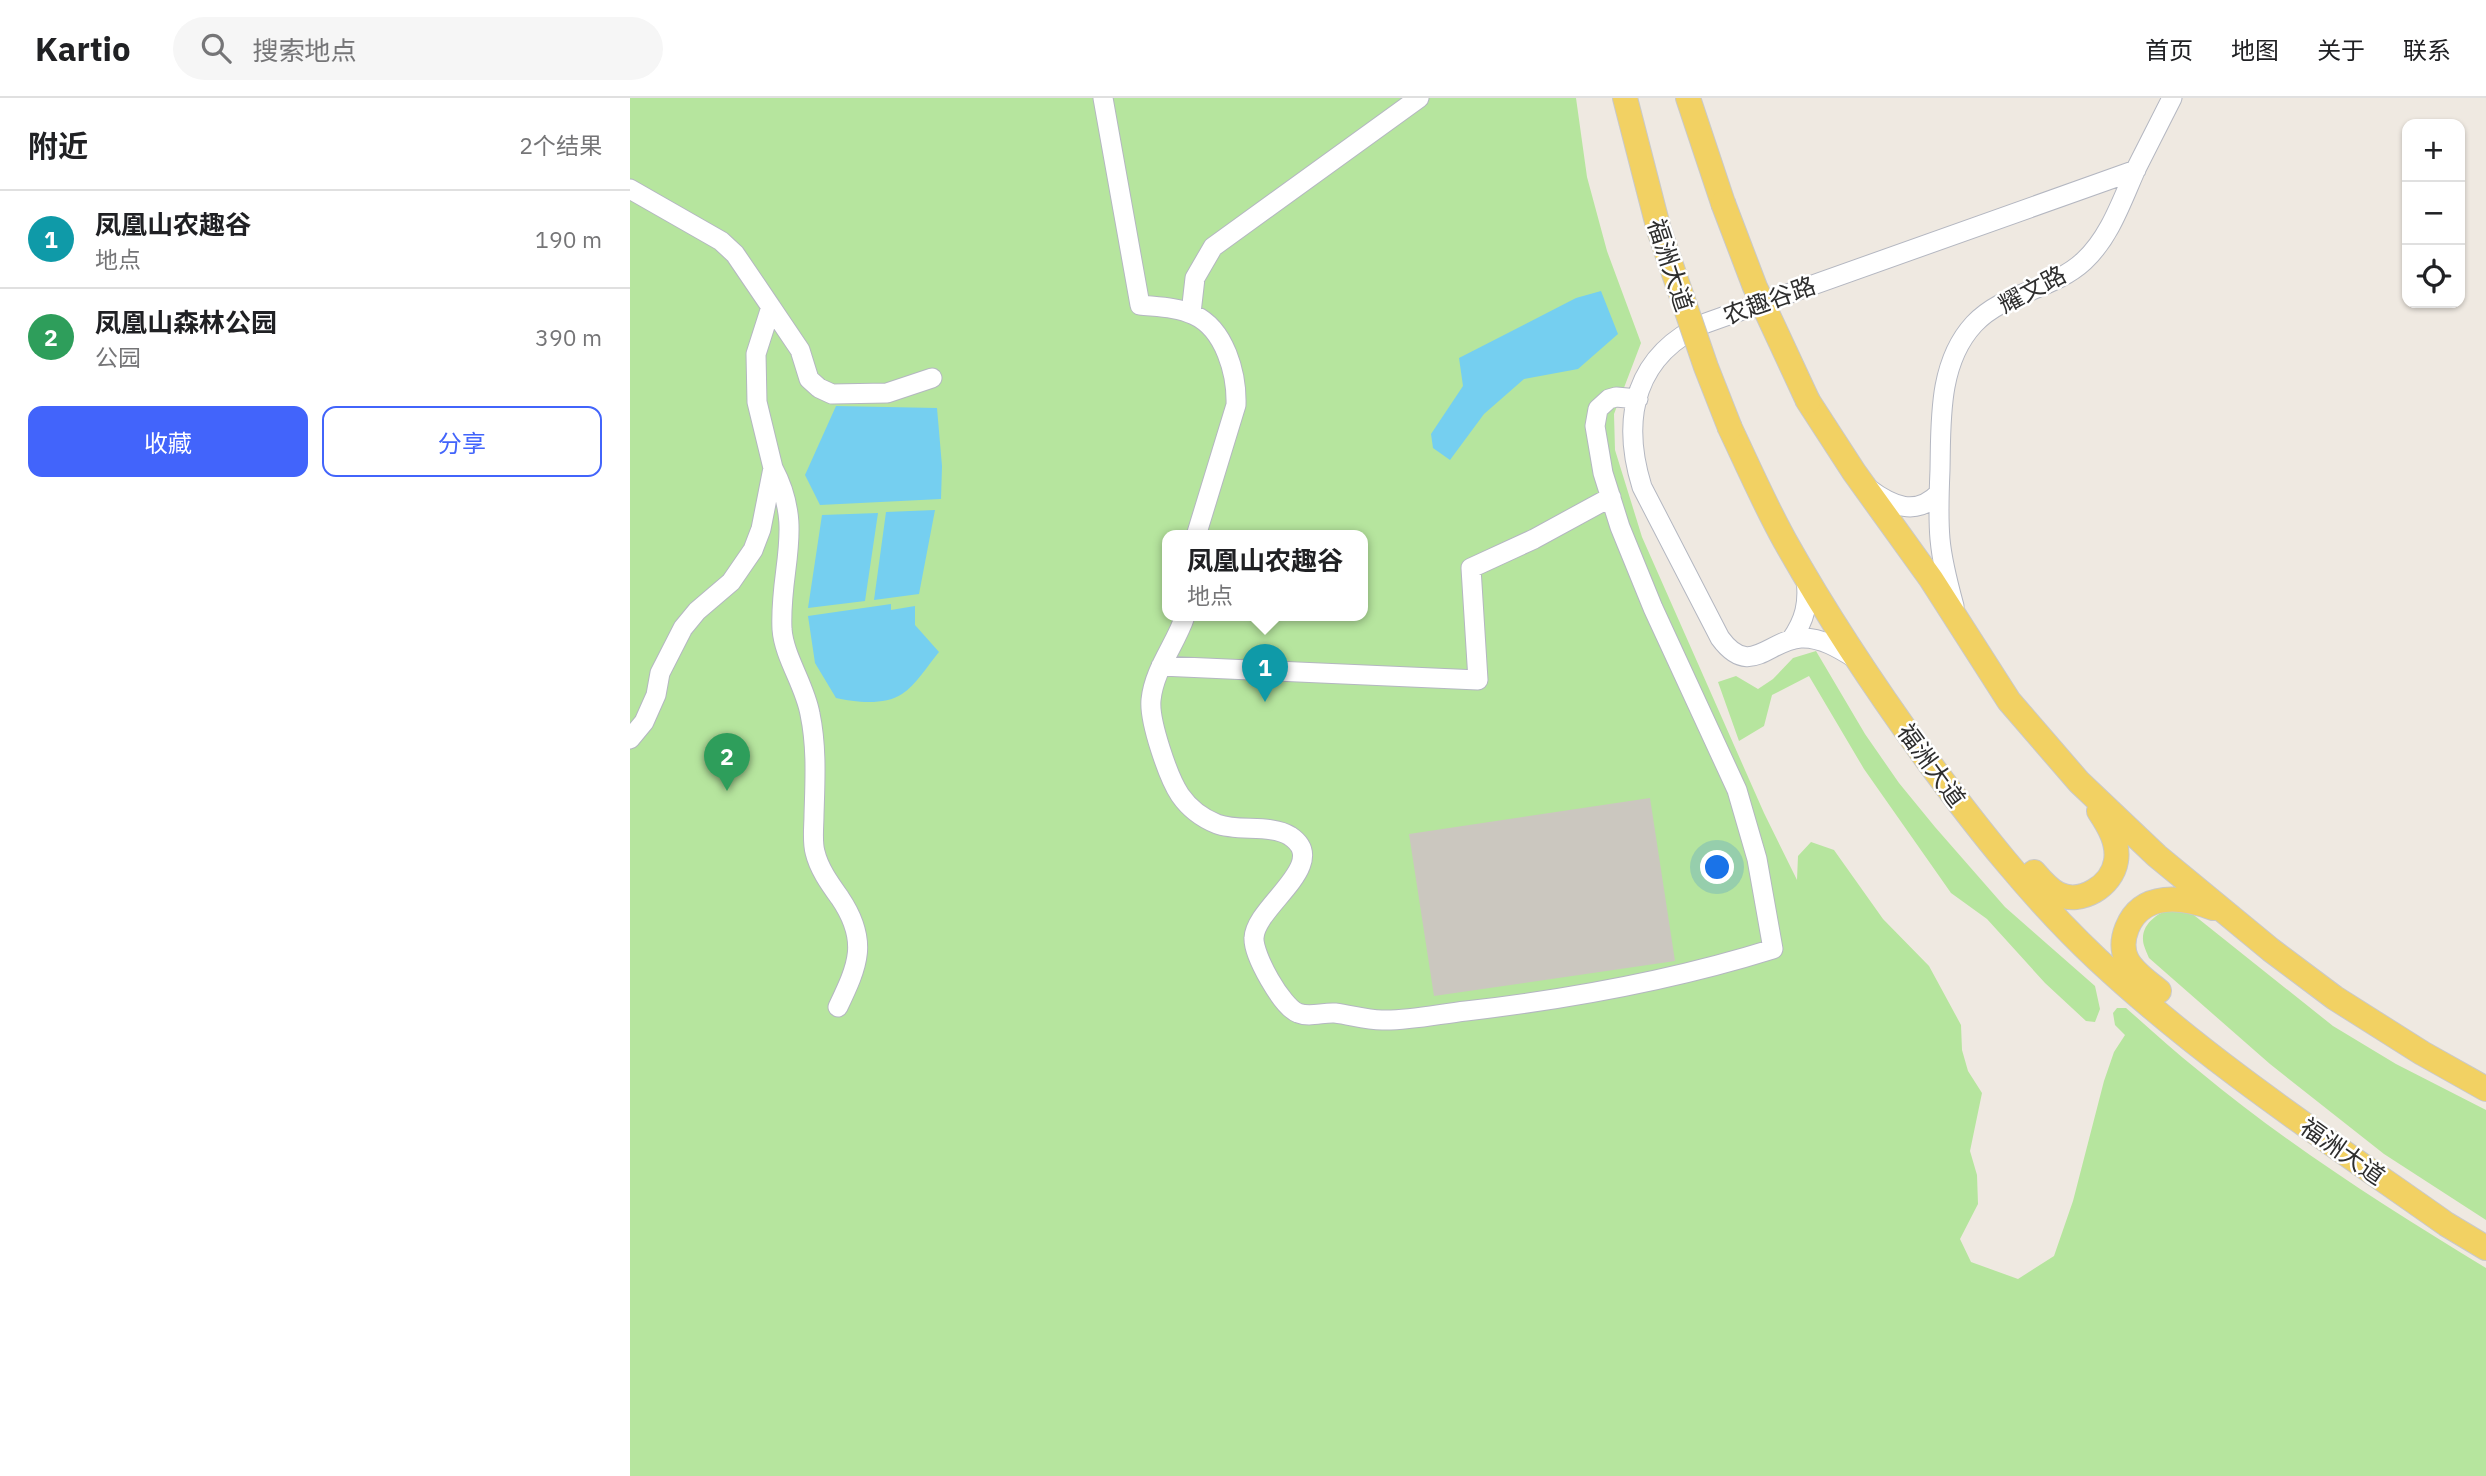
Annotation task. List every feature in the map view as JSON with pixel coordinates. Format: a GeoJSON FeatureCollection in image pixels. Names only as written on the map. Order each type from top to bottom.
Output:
{"type":"FeatureCollection","features":[{"type":"Feature","properties":{"kind":"main road","name":"福洲大道"},"geometry":{"type":"LineString","coordinates":[[1625,98],[1659,230],[1697,344],[1730,428],[1784,539],[1806,577],[1859,662],[1940,777],[2022,881],[2096,958],[2139,997],[2212,1057],[2446,1224],[2486,1248]]}},
{"type":"Feature","properties":{"kind":"main road"},"geometry":{"type":"LineString","coordinates":[[1688,98],[1755,287],[1808,401],[1931,579],[2009,701],[2079,782],[2157,856],[2224,912],[2335,998],[2422,1054],[2486,1089]]}},
{"type":"Feature","properties":{"kind":"main road"},"geometry":{"type":"LineString","coordinates":[[1940,777],[2049,887],[2057,894],[2068,897],[2089,894],[2098,889],[2107,880],[2116,861],[2114,838],[2109,826],[2079,782]]}},
{"type":"Feature","properties":{"kind":"main road"},"geometry":{"type":"LineString","coordinates":[[2224,912],[2177,898],[2149,904],[2135,916],[2126,932],[2124,950],[2127,961],[2138,974],[2253,1069],[2347,1154]]}},
{"type":"Feature","properties":{"kind":"street"},"geometry":{"type":"LineString","coordinates":[[1103,98],[1140,305],[1191,313],[1202,319],[1215,333],[1233,365],[1237,384],[1236,405],[1198,530]]}},
{"type":"Feature","properties":{"kind":"street"},"geometry":{"type":"LineString","coordinates":[[1191,313],[1195,278],[1213,247],[1419,98]]}},
{"type":"Feature","properties":{"kind":"street","name":"耀文路"},"geometry":{"type":"LineString","coordinates":[[1957,622],[1940,540],[1941,427],[1944,388],[1951,364],[1960,343],[1975,323],[1993,309],[2015,296],[2066,274],[2084,261],[2114,219],[2172,98]]}},
{"type":"Feature","properties":{"kind":"street","name":"农趣谷路"},"geometry":{"type":"LineString","coordinates":[[1791,640],[1752,657],[1734,653],[1720,638],[1642,487],[1634,460],[1633,421],[1651,365],[1672,342],[1688,331],[2136,170]]}},
{"type":"Feature","properties":{"kind":"street"},"geometry":{"type":"LineString","coordinates":[[630,189],[721,240],[735,254],[800,350],[809,379],[818,388],[832,394],[887,393],[932,378]]}},
{"type":"Feature","properties":{"kind":"street"},"geometry":{"type":"LineString","coordinates":[[771,307],[756,354],[755,378],[757,402],[773,468],[789,505],[790,530],[782,628],[784,642],[803,686],[811,715],[815,751],[814,850],[824,875],[845,905],[857,935],[859,951],[856,969],[838,1007]]}},
{"type":"Feature","properties":{"kind":"street"},"geometry":{"type":"LineString","coordinates":[[1183,621],[1161,666],[1151,700],[1153,727],[1179,794],[1192,809],[1213,822],[1290,836],[1299,847],[1303,864],[1263,915],[1256,927],[1254,939],[1261,963],[1295,1013],[1332,1013],[1384,1020],[1489,1008],[1704,970],[1773,949],[1756,859],[1737,790],[1653,608],[1620,527],[1596,439],[1595,416],[1598,409],[1609,399],[1638,399]]}},
{"type":"Feature","properties":{"kind":"street"},"geometry":{"type":"LineString","coordinates":[[630,739],[645,722],[656,695],[660,673],[683,628],[697,611],[730,582],[752,550],[761,529],[773,468]]}},
{"type":"Feature","properties":{"kind":"street"},"geometry":{"type":"LineString","coordinates":[[1866,487],[1893,504],[1907,507],[1931,502],[1939,493]]}},
{"type":"Feature","properties":{"kind":"street"},"geometry":{"type":"LineString","coordinates":[[1161,666],[1478,680],[1471,568],[1534,539],[1611,497]]}},
{"type":"Feature","properties":{"kind":"street"},"geometry":{"type":"LineString","coordinates":[[1791,640],[1805,616],[1808,604],[1806,577]]}},
{"type":"Feature","properties":{"kind":"street"},"geometry":{"type":"LineString","coordinates":[[1791,640],[1800,638],[1821,641],[1844,651],[1859,662]]}},
{"type":"Feature","properties":{"kind":"green space"},"geometry":{"type":"Polygon","coordinates":[[[630,98],[1576,98],[1587,177],[1607,251],[1641,343],[1614,414],[1615,450],[1642,537],[1764,813],[1797,880],[1798,856],[1811,842],[1834,850],[1883,919],[1929,966],[1961,1025],[1962,1050],[1968,1071],[1982,1093],[1970,1151],[1977,1175],[1978,1204],[1960,1239],[1971,1262],[2018,1279],[2054,1256],[2073,1201],[2104,1081],[2114,1052],[2125,1035],[2115,1025],[2113,1013],[2117,1008],[2126,1008],[2267,1125],[2375,1199],[2486,1268],[2486,1476],[630,1476],[630,98]]]}},
{"type":"Feature","properties":{"kind":"green space"},"geometry":{"type":"Polygon","coordinates":[[[1816,651],[1865,734],[1899,783],[1935,827],[2005,907],[2095,986],[2100,1009],[2095,1022],[2086,1021],[2045,983],[1987,919],[1951,893],[1864,769],[1809,676],[1772,695],[1764,726],[1739,741],[1718,682],[1736,676],[1758,689],[1773,679],[1793,658],[1816,651]]]}},
{"type":"Feature","properties":{"kind":"green space"},"geometry":{"type":"Polygon","coordinates":[[[2175,907],[2190,912],[2333,1026],[2396,1064],[2486,1110],[2486,1220],[2384,1154],[2270,1064],[2149,958],[2143,942],[2145,928],[2158,915],[2175,907]]]}},
{"type":"Feature","properties":{"kind":"water"},"geometry":{"type":"Polygon","coordinates":[[[1601,291],[1618,334],[1578,369],[1524,379],[1484,414],[1450,460],[1433,448],[1431,434],[1463,386],[1459,358],[1576,298],[1601,291]]]}},
{"type":"Feature","properties":{"kind":"water"},"geometry":{"type":"Polygon","coordinates":[[[836,406],[937,408],[942,466],[941,499],[820,505],[805,475],[836,406]]]}},
{"type":"Feature","properties":{"kind":"water"},"geometry":{"type":"Polygon","coordinates":[[[935,510],[919,594],[874,600],[886,512],[935,510]]]}},
{"type":"Feature","properties":{"kind":"water"},"geometry":{"type":"Polygon","coordinates":[[[878,513],[865,601],[808,608],[822,515],[878,513]]]}},
{"type":"Feature","properties":{"kind":"water"},"geometry":{"type":"Polygon","coordinates":[[[891,604],[891,610],[915,606],[915,625],[939,652],[912,685],[895,698],[869,702],[836,698],[815,663],[808,616],[891,604]]]}},
{"type":"Feature","properties":{"kind":"building"},"geometry":{"type":"Polygon","coordinates":[[[1650,798],[1675,961],[1434,996],[1409,834],[1650,798]]]}},
{"type":"Feature","properties":{"kind":"place","name":"凤凰山农趣谷"},"geometry":{"type":"Point","coordinates":[1265,702]}},
{"type":"Feature","properties":{"kind":"place","name":"凤凰山森林公园"},"geometry":{"type":"Point","coordinates":[727,791]}}]}
